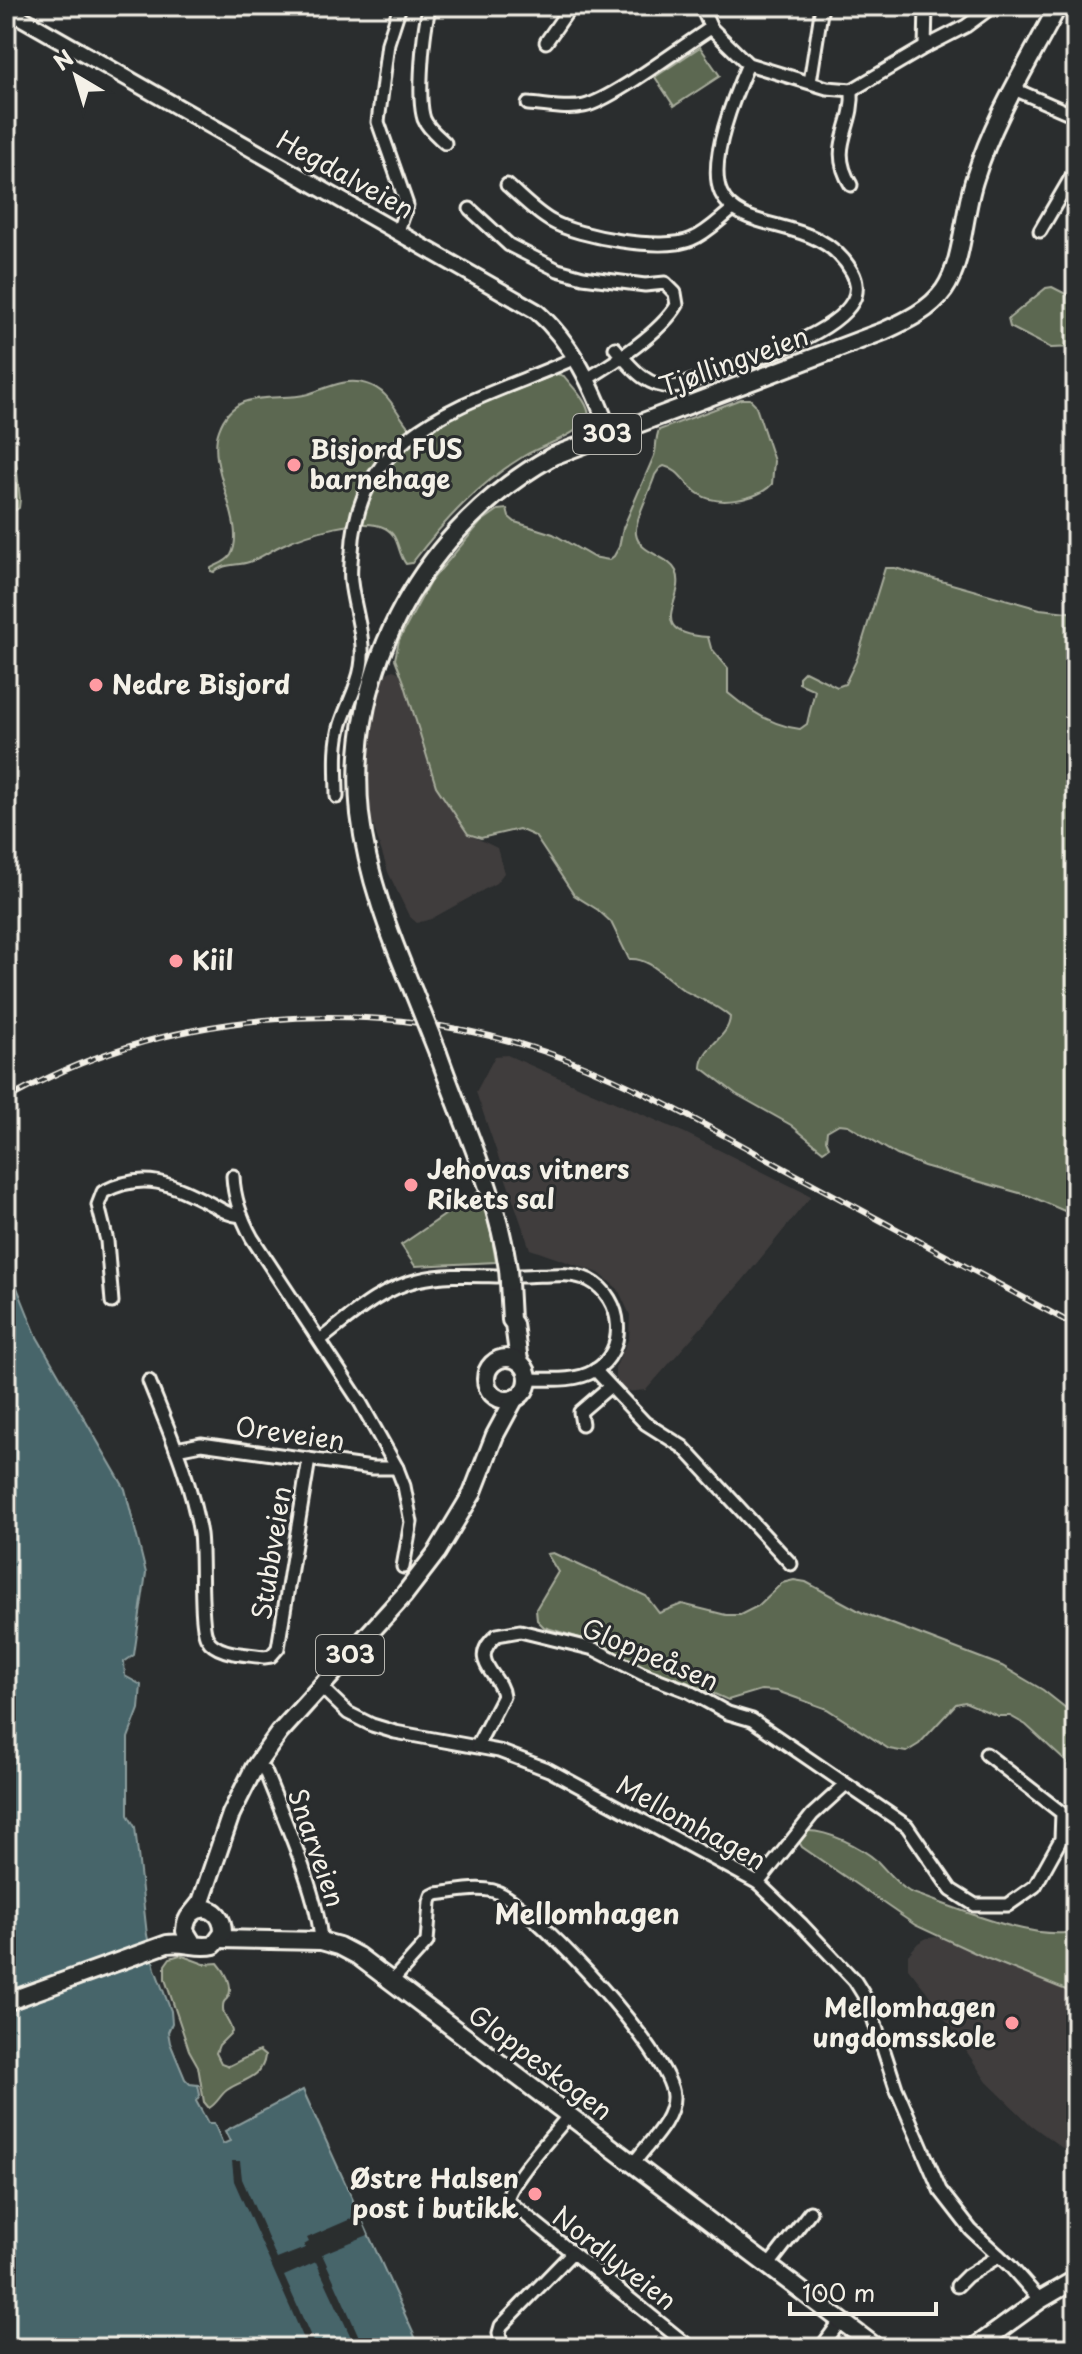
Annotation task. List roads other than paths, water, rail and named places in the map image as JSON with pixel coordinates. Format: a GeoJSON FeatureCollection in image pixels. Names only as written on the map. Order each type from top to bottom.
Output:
{"type":"FeatureCollection","features":[{"type":"Feature","properties":{"kind":"main road","name":"Tjøllingveien"},"geometry":{"type":"LineString","coordinates":[[511,1320],[508,1276],[493,1199],[378,895],[360,816],[358,778],[361,738],[377,663],[392,626],[419,579],[449,539],[477,510],[532,468],[566,450],[895,326],[927,308],[944,290],[955,267],[975,177],[1014,89],[1058,6]]}},
{"type":"Feature","properties":{"kind":"main road","name":"303"},"geometry":{"type":"LineString","coordinates":[[495,1435],[491,1392],[486,1377],[511,1320]]}},
{"type":"Feature","properties":{"kind":"main road","name":"303"},"geometry":{"type":"LineString","coordinates":[[6,2002],[137,1955],[171,1938],[201,1902],[231,1814],[254,1768],[279,1733],[404,1595],[437,1552],[472,1494],[495,1435],[528,1379],[526,1369],[519,1361],[511,1320]]}},
{"type":"Feature","properties":{"kind":"main road"},"geometry":{"type":"LineString","coordinates":[[495,1361],[508,1357],[519,1361]]}},
{"type":"Feature","properties":{"kind":"main road"},"geometry":{"type":"LineString","coordinates":[[491,1392],[502,1399],[515,1398]]}},
{"type":"Feature","properties":{"kind":"main road","name":"303"},"geometry":{"type":"LineString","coordinates":[[210,1876],[224,1927],[220,1939]]}},
{"type":"Feature","properties":{"kind":"main road"},"geometry":{"type":"LineString","coordinates":[[193,1944],[185,1931],[190,1916],[207,1909],[219,1916]]}},
{"type":"Feature","properties":{"kind":"main road","name":"Gloppeskogen"},"geometry":{"type":"LineString","coordinates":[[219,1916],[242,1931],[268,1938],[321,1941],[358,1956],[877,2348]]}},
{"type":"Feature","properties":{"kind":"main road"},"geometry":{"type":"LineString","coordinates":[[171,1938],[209,1947],[220,1939]]}},
{"type":"Feature","properties":{"kind":"main road","name":"Gloppeskogen"},"geometry":{"type":"LineString","coordinates":[[220,1939],[255,1941],[268,1938]]}},
{"type":"Feature","properties":{"kind":"main road"},"geometry":{"type":"LineString","coordinates":[[974,2348],[1040,2300],[1076,2279]]}},
{"type":"Feature","properties":{"kind":"street"},"geometry":{"type":"LineString","coordinates":[[398,231],[407,205],[378,122],[388,43],[400,6]]}},
{"type":"Feature","properties":{"kind":"street"},"geometry":{"type":"LineString","coordinates":[[430,6],[424,24],[422,108],[427,125],[445,143]]}},
{"type":"Feature","properties":{"kind":"street"},"geometry":{"type":"LineString","coordinates":[[701,6],[711,28],[748,64],[827,88],[852,90],[977,20],[993,6]]}},
{"type":"Feature","properties":{"kind":"street"},"geometry":{"type":"LineString","coordinates":[[810,82],[822,6]]}},
{"type":"Feature","properties":{"kind":"street"},"geometry":{"type":"LineString","coordinates":[[925,47],[926,6]]}},
{"type":"Feature","properties":{"kind":"street"},"geometry":{"type":"LineString","coordinates":[[546,42],[568,7]]}},
{"type":"Feature","properties":{"kind":"street","name":"Hegdalveien"},"geometry":{"type":"LineString","coordinates":[[6,9],[536,311],[563,338],[587,379],[610,433]]}},
{"type":"Feature","properties":{"kind":"street"},"geometry":{"type":"LineString","coordinates":[[528,104],[573,108],[587,106],[711,28]]}},
{"type":"Feature","properties":{"kind":"street"},"geometry":{"type":"LineString","coordinates":[[618,352],[644,378],[659,387],[679,386],[811,337],[835,320],[855,298],[855,279],[849,267],[829,245],[806,233],[732,210],[720,191],[716,170],[738,88],[748,64]]}},
{"type":"Feature","properties":{"kind":"street"},"geometry":{"type":"LineString","coordinates":[[1014,89],[1076,116]]}},
{"type":"Feature","properties":{"kind":"street"},"geometry":{"type":"LineString","coordinates":[[851,185],[842,169],[841,157],[853,100],[852,90]]}},
{"type":"Feature","properties":{"kind":"street"},"geometry":{"type":"LineString","coordinates":[[1040,231],[1076,169]]}},
{"type":"Feature","properties":{"kind":"street"},"geometry":{"type":"LineString","coordinates":[[507,185],[539,213],[566,228],[642,243],[682,243],[702,234],[732,210]]}},
{"type":"Feature","properties":{"kind":"street"},"geometry":{"type":"LineString","coordinates":[[470,209],[509,245],[558,270],[583,277],[645,285],[665,283],[671,287],[677,298],[675,310],[587,379]]}},
{"type":"Feature","properties":{"kind":"street"},"geometry":{"type":"LineString","coordinates":[[337,797],[336,755],[340,727],[361,667],[351,580],[354,522],[362,494],[393,453],[414,433],[438,417],[575,358]]}},
{"type":"Feature","properties":{"kind":"street"},"geometry":{"type":"LineString","coordinates":[[233,1176],[241,1216],[252,1238],[379,1432],[397,1468],[411,1522],[403,1567]]}},
{"type":"Feature","properties":{"kind":"street"},"geometry":{"type":"LineString","coordinates":[[112,1302],[107,1241],[98,1205],[103,1192],[124,1182],[151,1181],[187,1192],[230,1215],[241,1216]]}},
{"type":"Feature","properties":{"kind":"street"},"geometry":{"type":"LineString","coordinates":[[320,1340],[369,1302],[419,1280],[446,1276],[576,1276],[589,1280],[611,1302],[618,1321],[616,1346],[607,1360],[580,1377],[528,1379]]}},
{"type":"Feature","properties":{"kind":"street"},"geometry":{"type":"LineString","coordinates":[[595,1370],[645,1423],[683,1447],[791,1564]]}},
{"type":"Feature","properties":{"kind":"street"},"geometry":{"type":"LineString","coordinates":[[149,1381],[176,1449]]}},
{"type":"Feature","properties":{"kind":"street"},"geometry":{"type":"LineString","coordinates":[[582,1424],[580,1412],[609,1387]]}},
{"type":"Feature","properties":{"kind":"street","name":"Oreveien"},"geometry":{"type":"LineString","coordinates":[[176,1449],[201,1444],[372,1468],[397,1468]]}},
{"type":"Feature","properties":{"kind":"street","name":"Stubbveien"},"geometry":{"type":"LineString","coordinates":[[176,1449],[194,1505],[200,1536],[205,1635],[212,1645],[220,1649],[264,1657],[275,1653],[280,1641],[309,1459]]}},
{"type":"Feature","properties":{"kind":"street","name":"Gloppeåsen"},"geometry":{"type":"LineString","coordinates":[[477,1746],[503,1696],[502,1687],[487,1667],[485,1653],[491,1639],[520,1631],[594,1649],[643,1674],[688,1691],[728,1713],[752,1720],[907,1826],[951,1890],[975,1905],[1008,1905],[1035,1886],[1061,1839],[1062,1813],[986,1754]]}},
{"type":"Feature","properties":{"kind":"street","name":"Mellomhagen"},"geometry":{"type":"LineString","coordinates":[[321,1687],[348,1713],[372,1725],[432,1740],[477,1746],[549,1770],[758,1883],[855,1981],[868,2002],[896,2088],[940,2190],[971,2230],[1040,2300]]}},
{"type":"Feature","properties":{"kind":"street","name":"Snarveien"},"geometry":{"type":"LineString","coordinates":[[265,1771],[307,1884],[321,1941]]}},
{"type":"Feature","properties":{"kind":"street"},"geometry":{"type":"LineString","coordinates":[[758,1883],[812,1815],[845,1785]]}},
{"type":"Feature","properties":{"kind":"street"},"geometry":{"type":"LineString","coordinates":[[392,1981],[427,1942],[432,1896],[485,1890],[503,1895],[535,1919],[625,2015],[667,2074],[673,2095],[670,2113],[634,2163]]}},
{"type":"Feature","properties":{"kind":"street","name":"Nordlyveien"},"geometry":{"type":"LineString","coordinates":[[569,2115],[507,2196],[510,2205],[691,2348]]}},
{"type":"Feature","properties":{"kind":"street"},"geometry":{"type":"LineString","coordinates":[[769,2265],[810,2212]]}},
{"type":"Feature","properties":{"kind":"street"},"geometry":{"type":"LineString","coordinates":[[502,2348],[501,2326],[571,2254]]}},
{"type":"Feature","properties":{"kind":"street"},"geometry":{"type":"LineString","coordinates":[[957,2286],[999,2256]]}},
{"type":"Feature","properties":{"kind":"street"},"geometry":{"type":"LineString","coordinates":[[821,2348],[841,2320]]}},
{"type":"Feature","properties":{"kind":"water"},"geometry":{"type":"Polygon","coordinates":[[[6,1241],[15,1257],[12,1275],[37,1337],[125,1489],[146,1573],[134,1655],[124,1662],[125,1676],[141,1685],[139,1709],[128,1738],[128,1815],[135,1827],[147,1935],[155,1969],[171,2011],[170,2043],[185,2079],[190,2084],[198,2085],[200,2095],[196,2101],[208,2123],[214,2123],[223,2144],[230,2141],[225,2131],[303,2090],[420,2348],[6,2348],[6,2326],[12,2313],[6,2296],[6,1241]]]}},
{"type":"Feature","properties":{"kind":"railway"},"geometry":{"type":"LineString","coordinates":[[6,1100],[66,1070],[130,1046],[196,1030],[264,1020],[333,1017],[401,1021],[468,1031],[533,1048],[628,1086],[1076,1326]]}},
{"type":"Feature","properties":{"kind":"place","name":"Bisjord FUS barnehage"},"geometry":{"type":"Point","coordinates":[294,465]}},
{"type":"Feature","properties":{"kind":"place","name":"Nedre Bisjord"},"geometry":{"type":"Point","coordinates":[96,685]}},
{"type":"Feature","properties":{"kind":"place","name":"Kiil"},"geometry":{"type":"Point","coordinates":[176,961]}},
{"type":"Feature","properties":{"kind":"place","name":"Jehovas vitners Rikets sal"},"geometry":{"type":"Point","coordinates":[411,1185]}},
{"type":"Feature","properties":{"kind":"place","name":"Mellomhagen ungdomsskole"},"geometry":{"type":"Point","coordinates":[1012,2023]}},
{"type":"Feature","properties":{"kind":"place","name":"Østre Halsen post i butikk"},"geometry":{"type":"Point","coordinates":[535,2194]}},
{"type":"Feature","properties":{"kind":"district","name":"Mellomhagen"},"geometry":{"type":"Point","coordinates":[587,1914]}}]}
